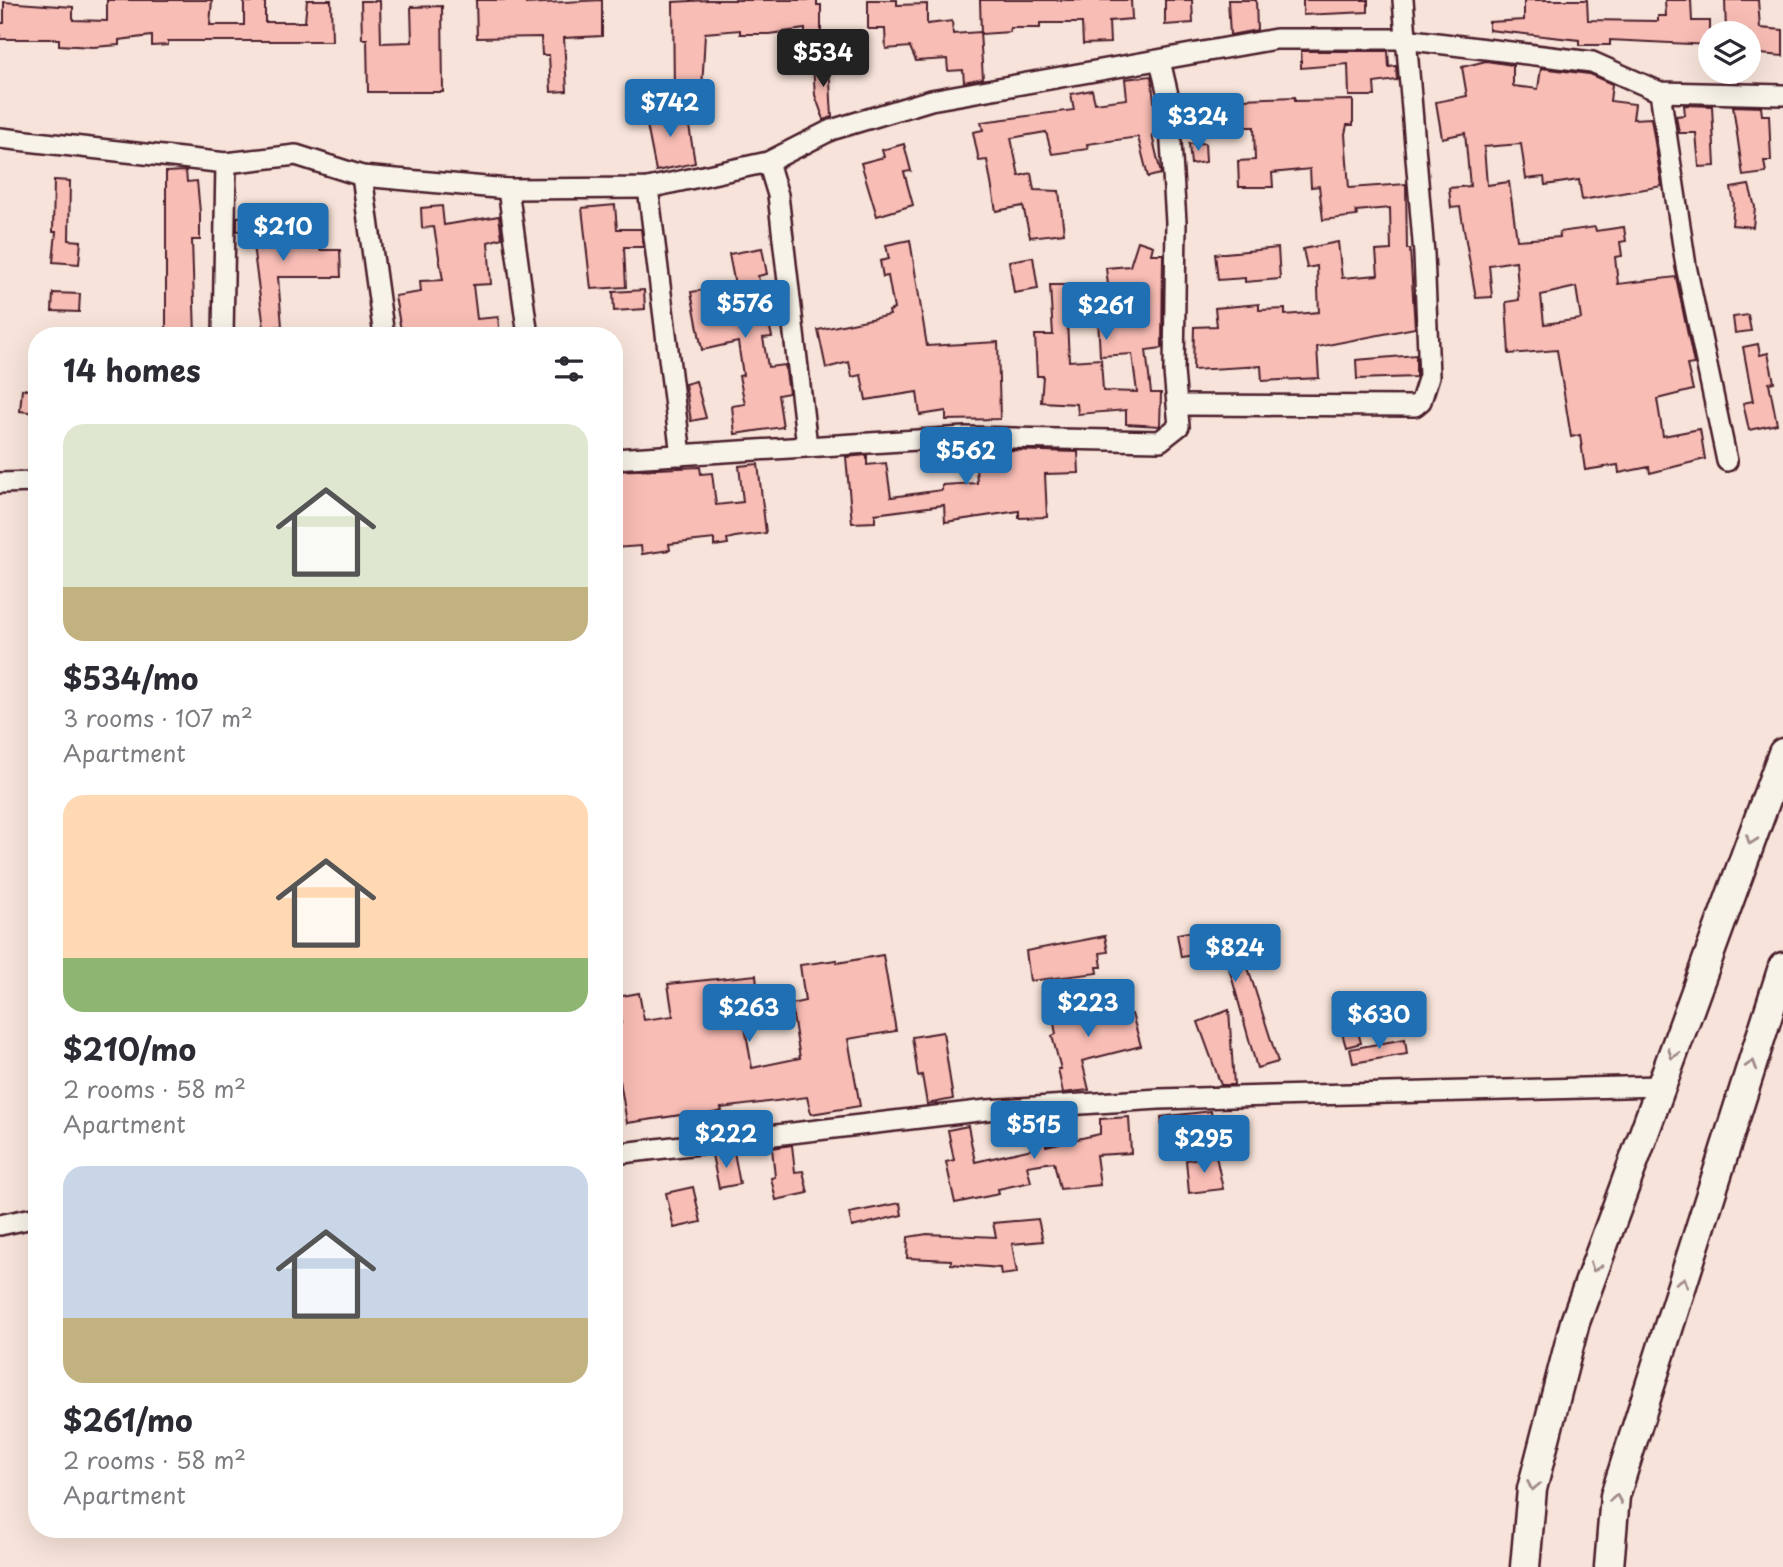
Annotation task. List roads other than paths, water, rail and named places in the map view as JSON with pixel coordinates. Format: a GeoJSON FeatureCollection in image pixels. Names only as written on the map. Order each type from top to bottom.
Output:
{"type":"FeatureCollection","features":[{"type":"Feature","properties":{"kind":"main road"},"geometry":{"type":"LineString","coordinates":[[1525,1567],[1532,1489],[1575,1322],[1783,753]]}},
{"type":"Feature","properties":{"kind":"main road"},"geometry":{"type":"LineString","coordinates":[[1609,1567],[1615,1496],[1783,967]]}},
{"type":"Feature","properties":{"kind":"street"},"geometry":{"type":"LineString","coordinates":[[1178,405],[1415,406],[1421,401],[1429,376],[1424,254],[1404,39],[1403,0]]}},
{"type":"Feature","properties":{"kind":"street"},"geometry":{"type":"LineString","coordinates":[[0,138],[226,163],[296,155],[362,176],[508,189],[648,188],[768,162],[831,130],[931,100],[1160,61],[1276,38],[1404,39],[1592,62],[1660,92],[1783,95]]}},
{"type":"Feature","properties":{"kind":"street"},"geometry":{"type":"LineString","coordinates":[[623,458],[965,437],[1160,441],[1179,426],[1174,372],[1177,222],[1168,95],[1160,61]]}},
{"type":"Feature","properties":{"kind":"street"},"geometry":{"type":"LineString","coordinates":[[1660,92],[1686,265],[1727,461]]}},
{"type":"Feature","properties":{"kind":"street"},"geometry":{"type":"LineString","coordinates":[[768,162],[778,195],[807,446]]}},
{"type":"Feature","properties":{"kind":"street"},"geometry":{"type":"LineString","coordinates":[[223,327],[226,163]]}},
{"type":"Feature","properties":{"kind":"street"},"geometry":{"type":"LineString","coordinates":[[362,176],[383,327]]}},
{"type":"Feature","properties":{"kind":"street"},"geometry":{"type":"LineString","coordinates":[[648,188],[681,455]]}},
{"type":"Feature","properties":{"kind":"street"},"geometry":{"type":"LineString","coordinates":[[508,189],[527,327]]}},
{"type":"Feature","properties":{"kind":"street"},"geometry":{"type":"LineString","coordinates":[[0,483],[28,482]]}},
{"type":"Feature","properties":{"kind":"street"},"geometry":{"type":"LineString","coordinates":[[623,1153],[986,1110],[1159,1099],[1661,1086]]}},
{"type":"Feature","properties":{"kind":"street"},"geometry":{"type":"LineString","coordinates":[[0,1225],[28,1219]]}}]}
